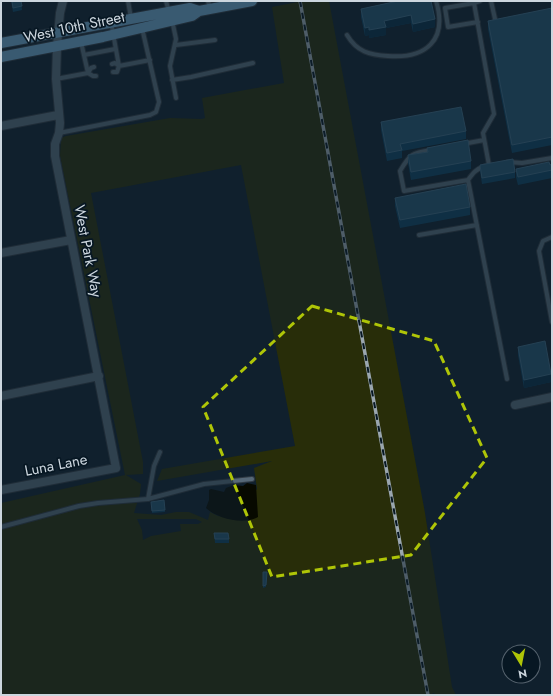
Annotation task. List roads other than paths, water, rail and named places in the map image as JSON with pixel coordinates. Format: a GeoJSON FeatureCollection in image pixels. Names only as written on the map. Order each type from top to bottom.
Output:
{"type":"FeatureCollection","features":[{"type":"Feature","properties":{"kind":"main road","name":"West 10th Street"},"geometry":{"type":"LineString","coordinates":[[1,43],[58,39],[81,41],[142,28],[190,8],[199,11],[209,5],[252,1]]}},
{"type":"Feature","properties":{"kind":"main road","name":"West 10th Street"},"geometry":{"type":"LineString","coordinates":[[1,57],[111,22],[131,18],[170,16]]}},
{"type":"Feature","properties":{"kind":"street","name":"West Park Way"},"geometry":{"type":"LineString","coordinates":[[63,1],[60,13],[56,79],[58,115],[60,123],[55,156],[116,468]]}},
{"type":"Feature","properties":{"kind":"street"},"geometry":{"type":"LineString","coordinates":[[1,126],[58,115]]}},
{"type":"Feature","properties":{"kind":"street"},"geometry":{"type":"LineString","coordinates":[[1,253],[71,240]]}},
{"type":"Feature","properties":{"kind":"street"},"geometry":{"type":"LineString","coordinates":[[1,396],[99,376]]}},
{"type":"Feature","properties":{"kind":"street"},"geometry":{"type":"LineString","coordinates":[[515,405],[552,397]]}},
{"type":"Feature","properties":{"kind":"street","name":"Luna Lane"},"geometry":{"type":"LineString","coordinates":[[1,490],[116,468]]}},
{"type":"Feature","properties":{"kind":"lane"},"geometry":{"type":"LineString","coordinates":[[128,1],[131,18]]}},
{"type":"Feature","properties":{"kind":"lane"},"geometry":{"type":"LineString","coordinates":[[166,1],[176,34],[176,45],[170,66],[176,98]]}},
{"type":"Feature","properties":{"kind":"lane"},"geometry":{"type":"LineString","coordinates":[[347,35],[352,44],[364,52],[377,56],[398,57],[415,54],[425,50],[437,36],[440,25],[436,1]]}},
{"type":"Feature","properties":{"kind":"lane"},"geometry":{"type":"LineString","coordinates":[[478,22],[448,27],[445,8],[480,1]]}},
{"type":"Feature","properties":{"kind":"lane"},"geometry":{"type":"LineString","coordinates":[[491,1],[496,19]]}},
{"type":"Feature","properties":{"kind":"lane"},"geometry":{"type":"LineString","coordinates":[[474,3],[494,114],[483,134],[489,165]]}},
{"type":"Feature","properties":{"kind":"lane"},"geometry":{"type":"LineString","coordinates":[[111,22],[119,66],[117,72],[114,72]]}},
{"type":"Feature","properties":{"kind":"lane"},"geometry":{"type":"LineString","coordinates":[[59,133],[150,115],[156,112],[159,102],[142,28]]}},
{"type":"Feature","properties":{"kind":"lane"},"geometry":{"type":"LineString","coordinates":[[176,45],[202,43],[215,40]]}},
{"type":"Feature","properties":{"kind":"lane"},"geometry":{"type":"LineString","coordinates":[[81,41],[88,72],[93,76],[96,76]]}},
{"type":"Feature","properties":{"kind":"lane"},"geometry":{"type":"LineString","coordinates":[[84,55],[115,49]]}},
{"type":"Feature","properties":{"kind":"lane"},"geometry":{"type":"LineString","coordinates":[[112,64],[115,63],[119,66],[150,60]]}},
{"type":"Feature","properties":{"kind":"lane"},"geometry":{"type":"LineString","coordinates":[[172,80],[253,63]]}},
{"type":"Feature","properties":{"kind":"lane"},"geometry":{"type":"LineString","coordinates":[[56,79],[88,72],[94,67]]}},
{"type":"Feature","properties":{"kind":"lane"},"geometry":{"type":"LineString","coordinates":[[461,144],[484,140]]}},
{"type":"Feature","properties":{"kind":"lane"},"geometry":{"type":"LineString","coordinates":[[437,149],[414,153],[405,162],[400,171],[404,192],[468,180],[478,169],[497,164]]}},
{"type":"Feature","properties":{"kind":"lane"},"geometry":{"type":"LineString","coordinates":[[505,163],[522,163],[552,158]]}},
{"type":"Feature","properties":{"kind":"lane"},"geometry":{"type":"LineString","coordinates":[[468,180],[507,379]]}},
{"type":"Feature","properties":{"kind":"lane"},"geometry":{"type":"LineString","coordinates":[[419,235],[477,225]]}},
{"type":"Feature","properties":{"kind":"lane"},"geometry":{"type":"LineString","coordinates":[[552,238],[545,239],[540,245],[539,253],[552,322]]}},
{"type":"Feature","properties":{"kind":"lane"},"geometry":{"type":"LineString","coordinates":[[148,499],[154,466],[160,452]]}},
{"type":"Feature","properties":{"kind":"lane"},"geometry":{"type":"LineString","coordinates":[[1,527],[80,506],[148,499],[204,484],[252,479]]}},
{"type":"Feature","properties":{"kind":"railway"},"geometry":{"type":"LineString","coordinates":[[300,1],[428,695]]}}]}
